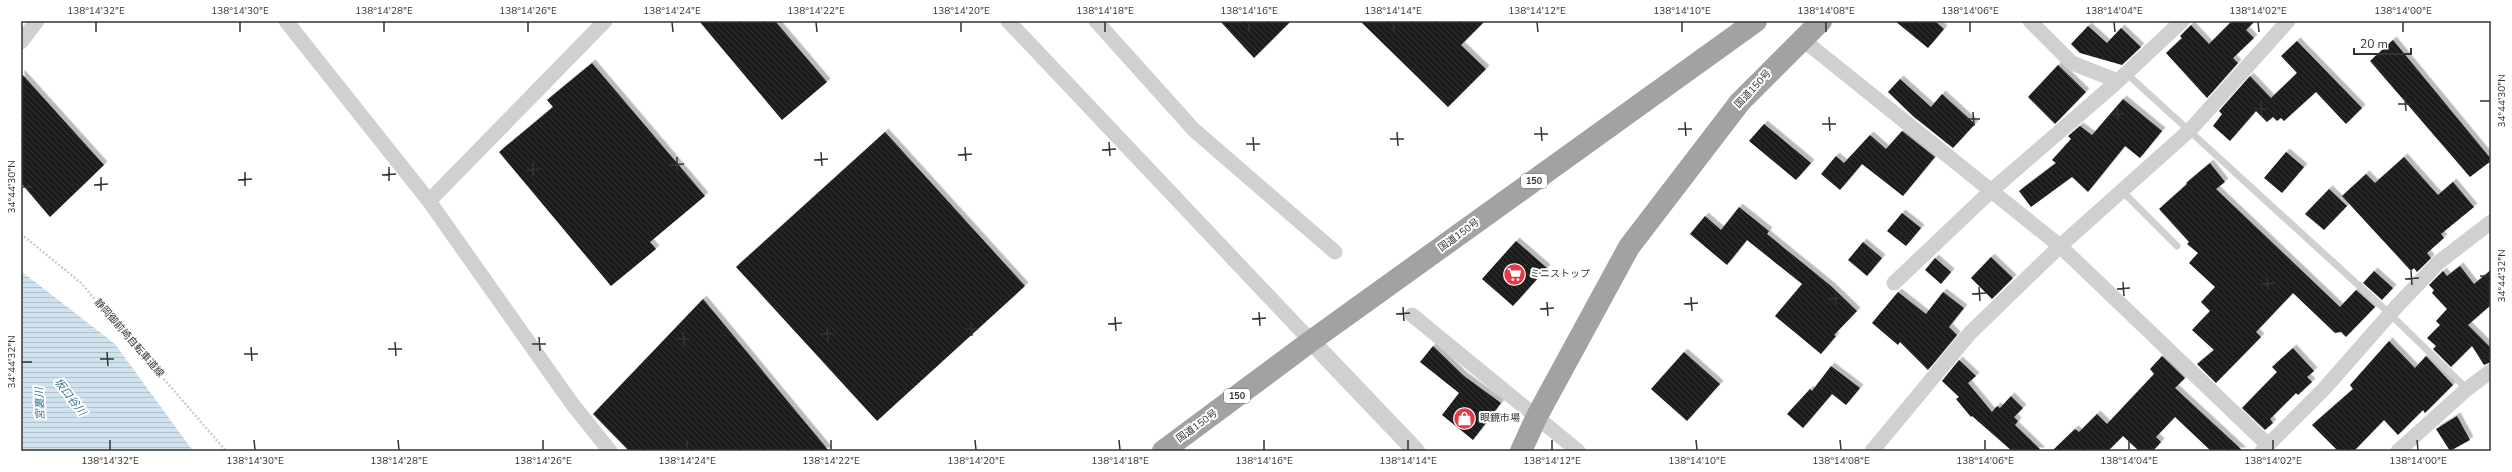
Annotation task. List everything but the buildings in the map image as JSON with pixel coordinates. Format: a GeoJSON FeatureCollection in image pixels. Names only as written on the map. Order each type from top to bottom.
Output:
{"type":"FeatureCollection","features":[{"type":"Feature","properties":{"kind":"highway","name":"国道150号"},"geometry":{"type":"LineString","coordinates":[[1163,451],[1311,341],[1756,21]]}},
{"type":"Feature","properties":{"kind":"highway","name":"国道150号"},"geometry":{"type":"LineString","coordinates":[[1521,451],[1537,416],[1629,247],[1740,102],[1821,21]]}},
{"type":"Feature","properties":{"kind":"street"},"geometry":{"type":"LineString","coordinates":[[21,42],[38,21]]}},
{"type":"Feature","properties":{"kind":"street"},"geometry":{"type":"LineString","coordinates":[[286,21],[429,201],[573,406],[610,451]]}},
{"type":"Feature","properties":{"kind":"street"},"geometry":{"type":"LineString","coordinates":[[429,201],[605,21]]}},
{"type":"Feature","properties":{"kind":"street"},"geometry":{"type":"LineString","coordinates":[[1008,21],[1416,451]]}},
{"type":"Feature","properties":{"kind":"street"},"geometry":{"type":"LineString","coordinates":[[1096,21],[1194,130],[1335,252]]}},
{"type":"Feature","properties":{"kind":"street"},"geometry":{"type":"LineString","coordinates":[[2030,21],[2072,63],[2122,77]]}},
{"type":"Feature","properties":{"kind":"street"},"geometry":{"type":"LineString","coordinates":[[1894,283],[1992,190],[2122,77],[2182,21]]}},
{"type":"Feature","properties":{"kind":"street"},"geometry":{"type":"LineString","coordinates":[[1872,451],[1970,333],[2060,246],[2190,130],[2288,21]]}},
{"type":"Feature","properties":{"kind":"street"},"geometry":{"type":"LineString","coordinates":[[1802,39],[2060,246],[2265,448],[2324,389],[2390,314],[2439,262],[2491,222]]}},
{"type":"Feature","properties":{"kind":"street"},"geometry":{"type":"LineString","coordinates":[[1412,316],[1537,416],[1578,451]]}},
{"type":"Feature","properties":{"kind":"street"},"geometry":{"type":"LineString","coordinates":[[2398,451],[2467,389],[2491,371]]}},
{"type":"Feature","properties":{"kind":"lane"},"geometry":{"type":"LineString","coordinates":[[2122,77],[2190,130],[2390,314],[2467,389]]}},
{"type":"Feature","properties":{"kind":"lane"},"geometry":{"type":"LineString","coordinates":[[2122,191],[2177,246]]}},
{"type":"Feature","properties":{"kind":"path","name":"静岡御前崎自転車道線"},"geometry":{"type":"LineString","coordinates":[[21,234],[80,282],[226,451]]}},
{"type":"Feature","properties":{"kind":"water"},"geometry":{"type":"Polygon","coordinates":[[[21,271],[115,344],[193,451],[21,451],[21,271]]]}},
{"type":"Feature","properties":{"kind":"place","name":"ミニストップ"},"geometry":{"type":"Point","coordinates":[1514,274]}},
{"type":"Feature","properties":{"kind":"place","name":"眼鏡市場"},"geometry":{"type":"Point","coordinates":[1464,418]}},
{"type":"Feature","properties":{"kind":"water label","name":"坂口谷川"},"geometry":{"type":"Point","coordinates":[70,397]}},
{"type":"Feature","properties":{"kind":"water label","name":"宮裏川"},"geometry":{"type":"Point","coordinates":[40,404]}}]}
